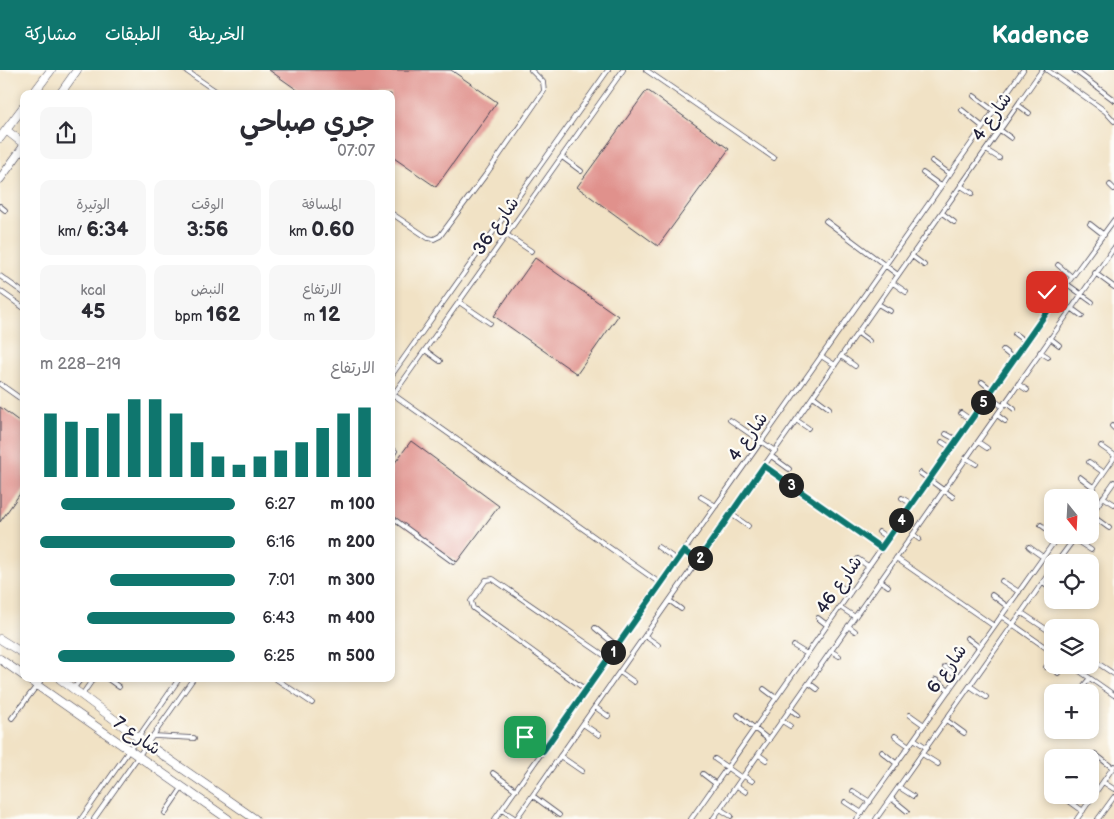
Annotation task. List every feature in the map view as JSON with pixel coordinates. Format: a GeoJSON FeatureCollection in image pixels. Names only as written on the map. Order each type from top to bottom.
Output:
{"type":"FeatureCollection","features":[{"type":"Feature","properties":{"kind":"street"},"geometry":{"type":"LineString","coordinates":[[36,90],[51,70]]}},
{"type":"Feature","properties":{"kind":"street"},"geometry":{"type":"LineString","coordinates":[[63,90],[77,70]]}},
{"type":"Feature","properties":{"kind":"street"},"geometry":{"type":"LineString","coordinates":[[20,111],[2,134],[20,143]]}},
{"type":"Feature","properties":{"kind":"street"},"geometry":{"type":"LineString","coordinates":[[0,179],[20,151]]}},
{"type":"Feature","properties":{"kind":"street"},"geometry":{"type":"LineString","coordinates":[[0,639],[20,652]]}},
{"type":"Feature","properties":{"kind":"street"},"geometry":{"type":"LineString","coordinates":[[0,659],[20,673]]}},
{"type":"Feature","properties":{"kind":"street","name":"شارع 7"},"geometry":{"type":"LineString","coordinates":[[40,682],[222,817]]}},
{"type":"Feature","properties":{"kind":"street","name":"شارع 7"},"geometry":{"type":"LineString","coordinates":[[64,682],[147,744],[256,819]]}},
{"type":"Feature","properties":{"kind":"lane"},"geometry":{"type":"LineString","coordinates":[[185,70],[214,90]]}},
{"type":"Feature","properties":{"kind":"lane"},"geometry":{"type":"LineString","coordinates":[[395,216],[428,238],[434,239],[440,236],[544,91],[543,82],[530,70]]}},
{"type":"Feature","properties":{"kind":"lane","name":"شارع 36"},"geometry":{"type":"LineString","coordinates":[[395,370],[608,70]]}},
{"type":"Feature","properties":{"kind":"lane","name":"شارع 36"},"geometry":{"type":"LineString","coordinates":[[395,393],[623,70]]}},
{"type":"Feature","properties":{"kind":"lane"},"geometry":{"type":"LineString","coordinates":[[646,70],[654,72],[774,158]]}},
{"type":"Feature","properties":{"kind":"lane","name":"شارع 4"},"geometry":{"type":"LineString","coordinates":[[495,819],[1023,70]]}},
{"type":"Feature","properties":{"kind":"lane","name":"شارع 4"},"geometry":{"type":"LineString","coordinates":[[516,819],[1042,70]]}},
{"type":"Feature","properties":{"kind":"lane"},"geometry":{"type":"LineString","coordinates":[[1046,70],[1105,111],[1114,121]]}},
{"type":"Feature","properties":{"kind":"lane"},"geometry":{"type":"LineString","coordinates":[[1074,70],[1114,100]]}},
{"type":"Feature","properties":{"kind":"lane"},"geometry":{"type":"LineString","coordinates":[[974,96],[994,111]]}},
{"type":"Feature","properties":{"kind":"lane"},"geometry":{"type":"LineString","coordinates":[[1018,105],[1029,113]]}},
{"type":"Feature","properties":{"kind":"lane"},"geometry":{"type":"LineString","coordinates":[[962,110],[983,126]]}},
{"type":"Feature","properties":{"kind":"lane"},"geometry":{"type":"LineString","coordinates":[[1000,130],[1011,138]]}},
{"type":"Feature","properties":{"kind":"lane"},"geometry":{"type":"LineString","coordinates":[[986,150],[999,158]]}},
{"type":"Feature","properties":{"kind":"lane"},"geometry":{"type":"LineString","coordinates":[[562,157],[581,171]]}},
{"type":"Feature","properties":{"kind":"lane"},"geometry":{"type":"LineString","coordinates":[[932,161],[950,174]]}},
{"type":"Feature","properties":{"kind":"lane"},"geometry":{"type":"LineString","coordinates":[[922,173],[941,186]]}},
{"type":"Feature","properties":{"kind":"lane"},"geometry":{"type":"LineString","coordinates":[[1110,185],[1114,189]]}},
{"type":"Feature","properties":{"kind":"lane"},"geometry":{"type":"LineString","coordinates":[[961,186],[972,193]]}},
{"type":"Feature","properties":{"kind":"lane"},"geometry":{"type":"LineString","coordinates":[[0,206],[5,210]]}},
{"type":"Feature","properties":{"kind":"lane"},"geometry":{"type":"LineString","coordinates":[[942,213],[954,222]]}},
{"type":"Feature","properties":{"kind":"lane","name":"شارع 46"},"geometry":{"type":"LineString","coordinates":[[691,819],[1072,276],[1114,220]]}},
{"type":"Feature","properties":{"kind":"lane"},"geometry":{"type":"LineString","coordinates":[[826,221],[898,275]]}},
{"type":"Feature","properties":{"kind":"lane"},"geometry":{"type":"LineString","coordinates":[[1090,224],[1104,235]]}},
{"type":"Feature","properties":{"kind":"lane"},"geometry":{"type":"LineString","coordinates":[[507,235],[531,251]]}},
{"type":"Feature","properties":{"kind":"lane","name":"شارع 46"},"geometry":{"type":"LineString","coordinates":[[714,819],[1114,248]]}},
{"type":"Feature","properties":{"kind":"lane"},"geometry":{"type":"LineString","coordinates":[[912,256],[924,265]]}},
{"type":"Feature","properties":{"kind":"lane"},"geometry":{"type":"LineString","coordinates":[[1058,265],[1072,276]]}},
{"type":"Feature","properties":{"kind":"lane"},"geometry":{"type":"LineString","coordinates":[[1095,273],[1114,286]]}},
{"type":"Feature","properties":{"kind":"lane"},"geometry":{"type":"LineString","coordinates":[[0,276],[20,291]]}},
{"type":"Feature","properties":{"kind":"lane"},"geometry":{"type":"LineString","coordinates":[[893,283],[906,292]]}},
{"type":"Feature","properties":{"kind":"lane"},"geometry":{"type":"LineString","coordinates":[[1067,284],[1092,302]]}},
{"type":"Feature","properties":{"kind":"lane"},"geometry":{"type":"LineString","coordinates":[[0,291],[20,305]]}},
{"type":"Feature","properties":{"kind":"lane"},"geometry":{"type":"LineString","coordinates":[[1047,292],[1056,299]]}},
{"type":"Feature","properties":{"kind":"lane"},"geometry":{"type":"LineString","coordinates":[[13,300],[20,294]]}},
{"type":"Feature","properties":{"kind":"lane"},"geometry":{"type":"LineString","coordinates":[[459,302],[490,323]]}},
{"type":"Feature","properties":{"kind":"lane"},"geometry":{"type":"LineString","coordinates":[[878,304],[890,311]]}},
{"type":"Feature","properties":{"kind":"lane"},"geometry":{"type":"LineString","coordinates":[[1037,305],[1046,313]]}},
{"type":"Feature","properties":{"kind":"lane"},"geometry":{"type":"LineString","coordinates":[[1071,308],[1082,316]]}},
{"type":"Feature","properties":{"kind":"lane"},"geometry":{"type":"LineString","coordinates":[[858,333],[869,341]]}},
{"type":"Feature","properties":{"kind":"lane"},"geometry":{"type":"LineString","coordinates":[[1015,334],[1026,342]]}},
{"type":"Feature","properties":{"kind":"lane"},"geometry":{"type":"LineString","coordinates":[[1050,338],[1058,345]]}},
{"type":"Feature","properties":{"kind":"lane"},"geometry":{"type":"LineString","coordinates":[[425,350],[440,361]]}},
{"type":"Feature","properties":{"kind":"lane"},"geometry":{"type":"LineString","coordinates":[[1002,350],[1014,359]]}},
{"type":"Feature","properties":{"kind":"lane"},"geometry":{"type":"LineString","coordinates":[[1040,352],[1048,357]]}},
{"type":"Feature","properties":{"kind":"lane"},"geometry":{"type":"LineString","coordinates":[[821,356],[835,365]]}},
{"type":"Feature","properties":{"kind":"lane"},"geometry":{"type":"LineString","coordinates":[[841,356],[855,366]]}},
{"type":"Feature","properties":{"kind":"lane"},"geometry":{"type":"LineString","coordinates":[[982,382],[992,390]]}},
{"type":"Feature","properties":{"kind":"lane"},"geometry":{"type":"LineString","coordinates":[[0,384],[20,398]]}},
{"type":"Feature","properties":{"kind":"lane"},"geometry":{"type":"LineString","coordinates":[[1018,384],[1027,390]]}},
{"type":"Feature","properties":{"kind":"lane"},"geometry":{"type":"LineString","coordinates":[[813,396],[829,408]]}},
{"type":"Feature","properties":{"kind":"lane"},"geometry":{"type":"LineString","coordinates":[[988,396],[1014,409]]}},
{"type":"Feature","properties":{"kind":"lane"},"geometry":{"type":"LineString","coordinates":[[395,399],[661,584]]}},
{"type":"Feature","properties":{"kind":"lane"},"geometry":{"type":"LineString","coordinates":[[961,413],[971,420]]}},
{"type":"Feature","properties":{"kind":"lane"},"geometry":{"type":"LineString","coordinates":[[996,414],[1005,421]]}},
{"type":"Feature","properties":{"kind":"lane"},"geometry":{"type":"LineString","coordinates":[[730,420],[775,451]]}},
{"type":"Feature","properties":{"kind":"lane"},"geometry":{"type":"LineString","coordinates":[[796,420],[808,428]]}},
{"type":"Feature","properties":{"kind":"lane"},"geometry":{"type":"LineString","coordinates":[[946,434],[957,440]]}},
{"type":"Feature","properties":{"kind":"lane"},"geometry":{"type":"LineString","coordinates":[[942,442],[951,448]]}},
{"type":"Feature","properties":{"kind":"lane"},"geometry":{"type":"LineString","coordinates":[[978,442],[987,448]]}},
{"type":"Feature","properties":{"kind":"lane"},"geometry":{"type":"LineString","coordinates":[[1080,477],[1093,487],[1104,472],[1114,456],[1101,446]]}},
{"type":"Feature","properties":{"kind":"lane"},"geometry":{"type":"LineString","coordinates":[[771,456],[789,469]]}},
{"type":"Feature","properties":{"kind":"lane"},"geometry":{"type":"LineString","coordinates":[[966,458],[976,464]]}},
{"type":"Feature","properties":{"kind":"lane"},"geometry":{"type":"LineString","coordinates":[[1089,462],[1104,472]]}},
{"type":"Feature","properties":{"kind":"lane"},"geometry":{"type":"LineString","coordinates":[[764,466],[881,548]]}},
{"type":"Feature","properties":{"kind":"lane"},"geometry":{"type":"LineString","coordinates":[[920,473],[953,497]]}},
{"type":"Feature","properties":{"kind":"lane"},"geometry":{"type":"LineString","coordinates":[[1099,503],[1114,482]]}},
{"type":"Feature","properties":{"kind":"lane"},"geometry":{"type":"LineString","coordinates":[[701,497],[716,506]]}},
{"type":"Feature","properties":{"kind":"lane"},"geometry":{"type":"LineString","coordinates":[[1103,497],[1114,504]]}},
{"type":"Feature","properties":{"kind":"lane"},"geometry":{"type":"LineString","coordinates":[[902,498],[912,504]]}},
{"type":"Feature","properties":{"kind":"lane"},"geometry":{"type":"LineString","coordinates":[[731,514],[748,526]]}},
{"type":"Feature","properties":{"kind":"lane"},"geometry":{"type":"LineString","coordinates":[[926,515],[932,519]]}},
{"type":"Feature","properties":{"kind":"lane"},"geometry":{"type":"LineString","coordinates":[[395,520],[453,562]]}},
{"type":"Feature","properties":{"kind":"lane"},"geometry":{"type":"LineString","coordinates":[[1099,522],[1109,528]]}},
{"type":"Feature","properties":{"kind":"lane"},"geometry":{"type":"LineString","coordinates":[[879,532],[888,538]]}},
{"type":"Feature","properties":{"kind":"lane"},"geometry":{"type":"LineString","coordinates":[[913,534],[919,539]]}},
{"type":"Feature","properties":{"kind":"lane"},"geometry":{"type":"LineString","coordinates":[[1084,544],[1091,550]]}},
{"type":"Feature","properties":{"kind":"lane"},"geometry":{"type":"LineString","coordinates":[[658,547],[677,560]]}},
{"type":"Feature","properties":{"kind":"lane"},"geometry":{"type":"LineString","coordinates":[[1029,547],[1044,557]]}},
{"type":"Feature","properties":{"kind":"lane"},"geometry":{"type":"LineString","coordinates":[[684,551],[698,561]]}},
{"type":"Feature","properties":{"kind":"lane","name":"شارع 6"},"geometry":{"type":"LineString","coordinates":[[857,819],[1044,557]]}},
{"type":"Feature","properties":{"kind":"lane"},"geometry":{"type":"LineString","coordinates":[[896,558],[994,626]]}},
{"type":"Feature","properties":{"kind":"lane"},"geometry":{"type":"LineString","coordinates":[[858,559],[868,566]]}},
{"type":"Feature","properties":{"kind":"lane"},"geometry":{"type":"LineString","coordinates":[[586,690],[473,608],[471,601],[486,580],[493,579],[608,658]]}},
{"type":"Feature","properties":{"kind":"lane"},"geometry":{"type":"LineString","coordinates":[[880,580],[888,586]]}},
{"type":"Feature","properties":{"kind":"lane"},"geometry":{"type":"LineString","coordinates":[[1002,581],[1018,592]]}},
{"type":"Feature","properties":{"kind":"lane","name":"شارع 6"},"geometry":{"type":"LineString","coordinates":[[876,819],[1043,583]]}},
{"type":"Feature","properties":{"kind":"lane"},"geometry":{"type":"LineString","coordinates":[[837,584],[850,593]]}},
{"type":"Feature","properties":{"kind":"lane"},"geometry":{"type":"LineString","coordinates":[[992,596],[1008,607]]}},
{"type":"Feature","properties":{"kind":"lane"},"geometry":{"type":"LineString","coordinates":[[670,601],[681,609]]}},
{"type":"Feature","properties":{"kind":"lane"},"geometry":{"type":"LineString","coordinates":[[840,607],[855,617]]}},
{"type":"Feature","properties":{"kind":"lane"},"geometry":{"type":"LineString","coordinates":[[1022,613],[1044,628]]}},
{"type":"Feature","properties":{"kind":"lane"},"geometry":{"type":"LineString","coordinates":[[1001,616],[1044,646]]}},
{"type":"Feature","properties":{"kind":"lane"},"geometry":{"type":"LineString","coordinates":[[818,618],[827,625]]}},
{"type":"Feature","properties":{"kind":"lane"},"geometry":{"type":"LineString","coordinates":[[848,626],[855,631]]}},
{"type":"Feature","properties":{"kind":"lane"},"geometry":{"type":"LineString","coordinates":[[595,628],[617,646]]}},
{"type":"Feature","properties":{"kind":"lane"},"geometry":{"type":"LineString","coordinates":[[645,636],[658,645]]}},
{"type":"Feature","properties":{"kind":"lane"},"geometry":{"type":"LineString","coordinates":[[967,638],[980,647]]}},
{"type":"Feature","properties":{"kind":"lane"},"geometry":{"type":"LineString","coordinates":[[794,646],[807,654]]}},
{"type":"Feature","properties":{"kind":"lane"},"geometry":{"type":"LineString","coordinates":[[831,652],[838,656]]}},
{"type":"Feature","properties":{"kind":"lane"},"geometry":{"type":"LineString","coordinates":[[1099,664],[1114,674]]}},
{"type":"Feature","properties":{"kind":"lane"},"geometry":{"type":"LineString","coordinates":[[945,667],[958,676]]}},
{"type":"Feature","properties":{"kind":"lane"},"geometry":{"type":"LineString","coordinates":[[620,672],[634,682]]}},
{"type":"Feature","properties":{"kind":"lane"},"geometry":{"type":"LineString","coordinates":[[1084,674],[1114,695]]}},
{"type":"Feature","properties":{"kind":"lane"},"geometry":{"type":"LineString","coordinates":[[1085,684],[1090,678]]}},
{"type":"Feature","properties":{"kind":"lane"},"geometry":{"type":"LineString","coordinates":[[936,680],[949,690]]}},
{"type":"Feature","properties":{"kind":"lane"},"geometry":{"type":"LineString","coordinates":[[12,718],[40,682]]}},
{"type":"Feature","properties":{"kind":"lane"},"geometry":{"type":"LineString","coordinates":[[73,689],[79,682]]}},
{"type":"Feature","properties":{"kind":"lane"},"geometry":{"type":"LineString","coordinates":[[82,695],[91,682]]}},
{"type":"Feature","properties":{"kind":"lane"},"geometry":{"type":"LineString","coordinates":[[112,682],[119,687]]}},
{"type":"Feature","properties":{"kind":"lane"},"geometry":{"type":"LineString","coordinates":[[81,819],[177,682]]}},
{"type":"Feature","properties":{"kind":"lane"},"geometry":{"type":"LineString","coordinates":[[94,819],[191,682]]}},
{"type":"Feature","properties":{"kind":"lane"},"geometry":{"type":"LineString","coordinates":[[280,682],[312,703]]}},
{"type":"Feature","properties":{"kind":"lane"},"geometry":{"type":"LineString","coordinates":[[809,683],[817,689]]}},
{"type":"Feature","properties":{"kind":"lane"},"geometry":{"type":"LineString","coordinates":[[970,686],[986,697]]}},
{"type":"Feature","properties":{"kind":"lane"},"geometry":{"type":"LineString","coordinates":[[764,689],[776,698]]}},
{"type":"Feature","properties":{"kind":"lane"},"geometry":{"type":"LineString","coordinates":[[595,707],[608,716]]}},
{"type":"Feature","properties":{"kind":"lane"},"geometry":{"type":"LineString","coordinates":[[790,710],[798,715]]}},
{"type":"Feature","properties":{"kind":"lane"},"geometry":{"type":"LineString","coordinates":[[738,715],[769,740]]}},
{"type":"Feature","properties":{"kind":"lane"},"geometry":{"type":"LineString","coordinates":[[910,715],[924,725]]}},
{"type":"Feature","properties":{"kind":"lane"},"geometry":{"type":"LineString","coordinates":[[946,720],[964,733]]}},
{"type":"Feature","properties":{"kind":"lane"},"geometry":{"type":"LineString","coordinates":[[782,721],[790,726]]}},
{"type":"Feature","properties":{"kind":"lane"},"geometry":{"type":"LineString","coordinates":[[583,724],[599,735]]}},
{"type":"Feature","properties":{"kind":"lane"},"geometry":{"type":"LineString","coordinates":[[153,736],[194,738]]}},
{"type":"Feature","properties":{"kind":"lane"},"geometry":{"type":"LineString","coordinates":[[895,736],[909,746]]}},
{"type":"Feature","properties":{"kind":"lane"},"geometry":{"type":"LineString","coordinates":[[525,737],[543,751]]}},
{"type":"Feature","properties":{"kind":"lane"},"geometry":{"type":"LineString","coordinates":[[914,739],[927,748]]}},
{"type":"Feature","properties":{"kind":"lane"},"geometry":{"type":"LineString","coordinates":[[882,752],[896,764]]}},
{"type":"Feature","properties":{"kind":"lane"},"geometry":{"type":"LineString","coordinates":[[922,754],[938,764]]}},
{"type":"Feature","properties":{"kind":"lane"},"geometry":{"type":"LineString","coordinates":[[758,755],[766,760]]}},
{"type":"Feature","properties":{"kind":"lane"},"geometry":{"type":"LineString","coordinates":[[560,756],[582,771]]}},
{"type":"Feature","properties":{"kind":"lane"},"geometry":{"type":"LineString","coordinates":[[1099,757],[1113,767],[1099,788]]}},
{"type":"Feature","properties":{"kind":"lane"},"geometry":{"type":"LineString","coordinates":[[715,759],[752,781]]}},
{"type":"Feature","properties":{"kind":"lane"},"geometry":{"type":"LineString","coordinates":[[493,773],[516,790]]}},
{"type":"Feature","properties":{"kind":"lane"},"geometry":{"type":"LineString","coordinates":[[703,774],[716,784]]}},
{"type":"Feature","properties":{"kind":"lane"},"geometry":{"type":"LineString","coordinates":[[1103,782],[1114,789]]}},
{"type":"Feature","properties":{"kind":"lane"},"geometry":{"type":"LineString","coordinates":[[737,786],[746,792]]}},
{"type":"Feature","properties":{"kind":"lane"},"geometry":{"type":"LineString","coordinates":[[165,813],[183,787]]}},
{"type":"Feature","properties":{"kind":"lane"},"geometry":{"type":"LineString","coordinates":[[899,787],[913,796]]}},
{"type":"Feature","properties":{"kind":"lane"},"geometry":{"type":"LineString","coordinates":[[853,791],[870,802]]}},
{"type":"Feature","properties":{"kind":"lane"},"geometry":{"type":"LineString","coordinates":[[533,796],[559,815]]}},
{"type":"Feature","properties":{"kind":"lane"},"geometry":{"type":"LineString","coordinates":[[1098,819],[1114,797]]}},
{"type":"Feature","properties":{"kind":"lane"},"geometry":{"type":"LineString","coordinates":[[891,798],[907,811]]}},
{"type":"Feature","properties":{"kind":"lane"},"geometry":{"type":"LineString","coordinates":[[845,802],[862,813]]}},
{"type":"Feature","properties":{"kind":"lane"},"geometry":{"type":"LineString","coordinates":[[1073,804],[1083,811]]}},
{"type":"Feature","properties":{"kind":"lane"},"geometry":{"type":"LineString","coordinates":[[1077,819],[1088,804]]}},
{"type":"Feature","properties":{"kind":"lane"},"geometry":{"type":"LineString","coordinates":[[720,809],[731,816]]}},
{"type":"Feature","properties":{"kind":"lane"},"geometry":{"type":"LineString","coordinates":[[502,810],[516,819]]}},
{"type":"Feature","properties":{"kind":"building"},"geometry":{"type":"Polygon","coordinates":[[[269,70],[451,70],[497,102],[436,187],[395,159],[395,90],[297,90],[269,70]]]}},
{"type":"Feature","properties":{"kind":"building"},"geometry":{"type":"Polygon","coordinates":[[[647,90],[729,149],[658,246],[577,187],[647,90]]]}},
{"type":"Feature","properties":{"kind":"building"},"geometry":{"type":"Polygon","coordinates":[[[535,258],[618,316],[577,374],[494,316],[535,258]]]}},
{"type":"Feature","properties":{"kind":"building"},"geometry":{"type":"Polygon","coordinates":[[[0,407],[20,422],[20,494],[0,522],[0,407]]]}},
{"type":"Feature","properties":{"kind":"building"},"geometry":{"type":"Polygon","coordinates":[[[411,441],[499,506],[457,562],[395,518],[395,463],[411,441]]]}},
{"type":"Feature","properties":{"kind":"route"},"geometry":{"type":"LineString","coordinates":[[525,737],[543,751],[684,551],[698,561],[764,466],[881,548],[1056,299],[1047,292]]}}]}
